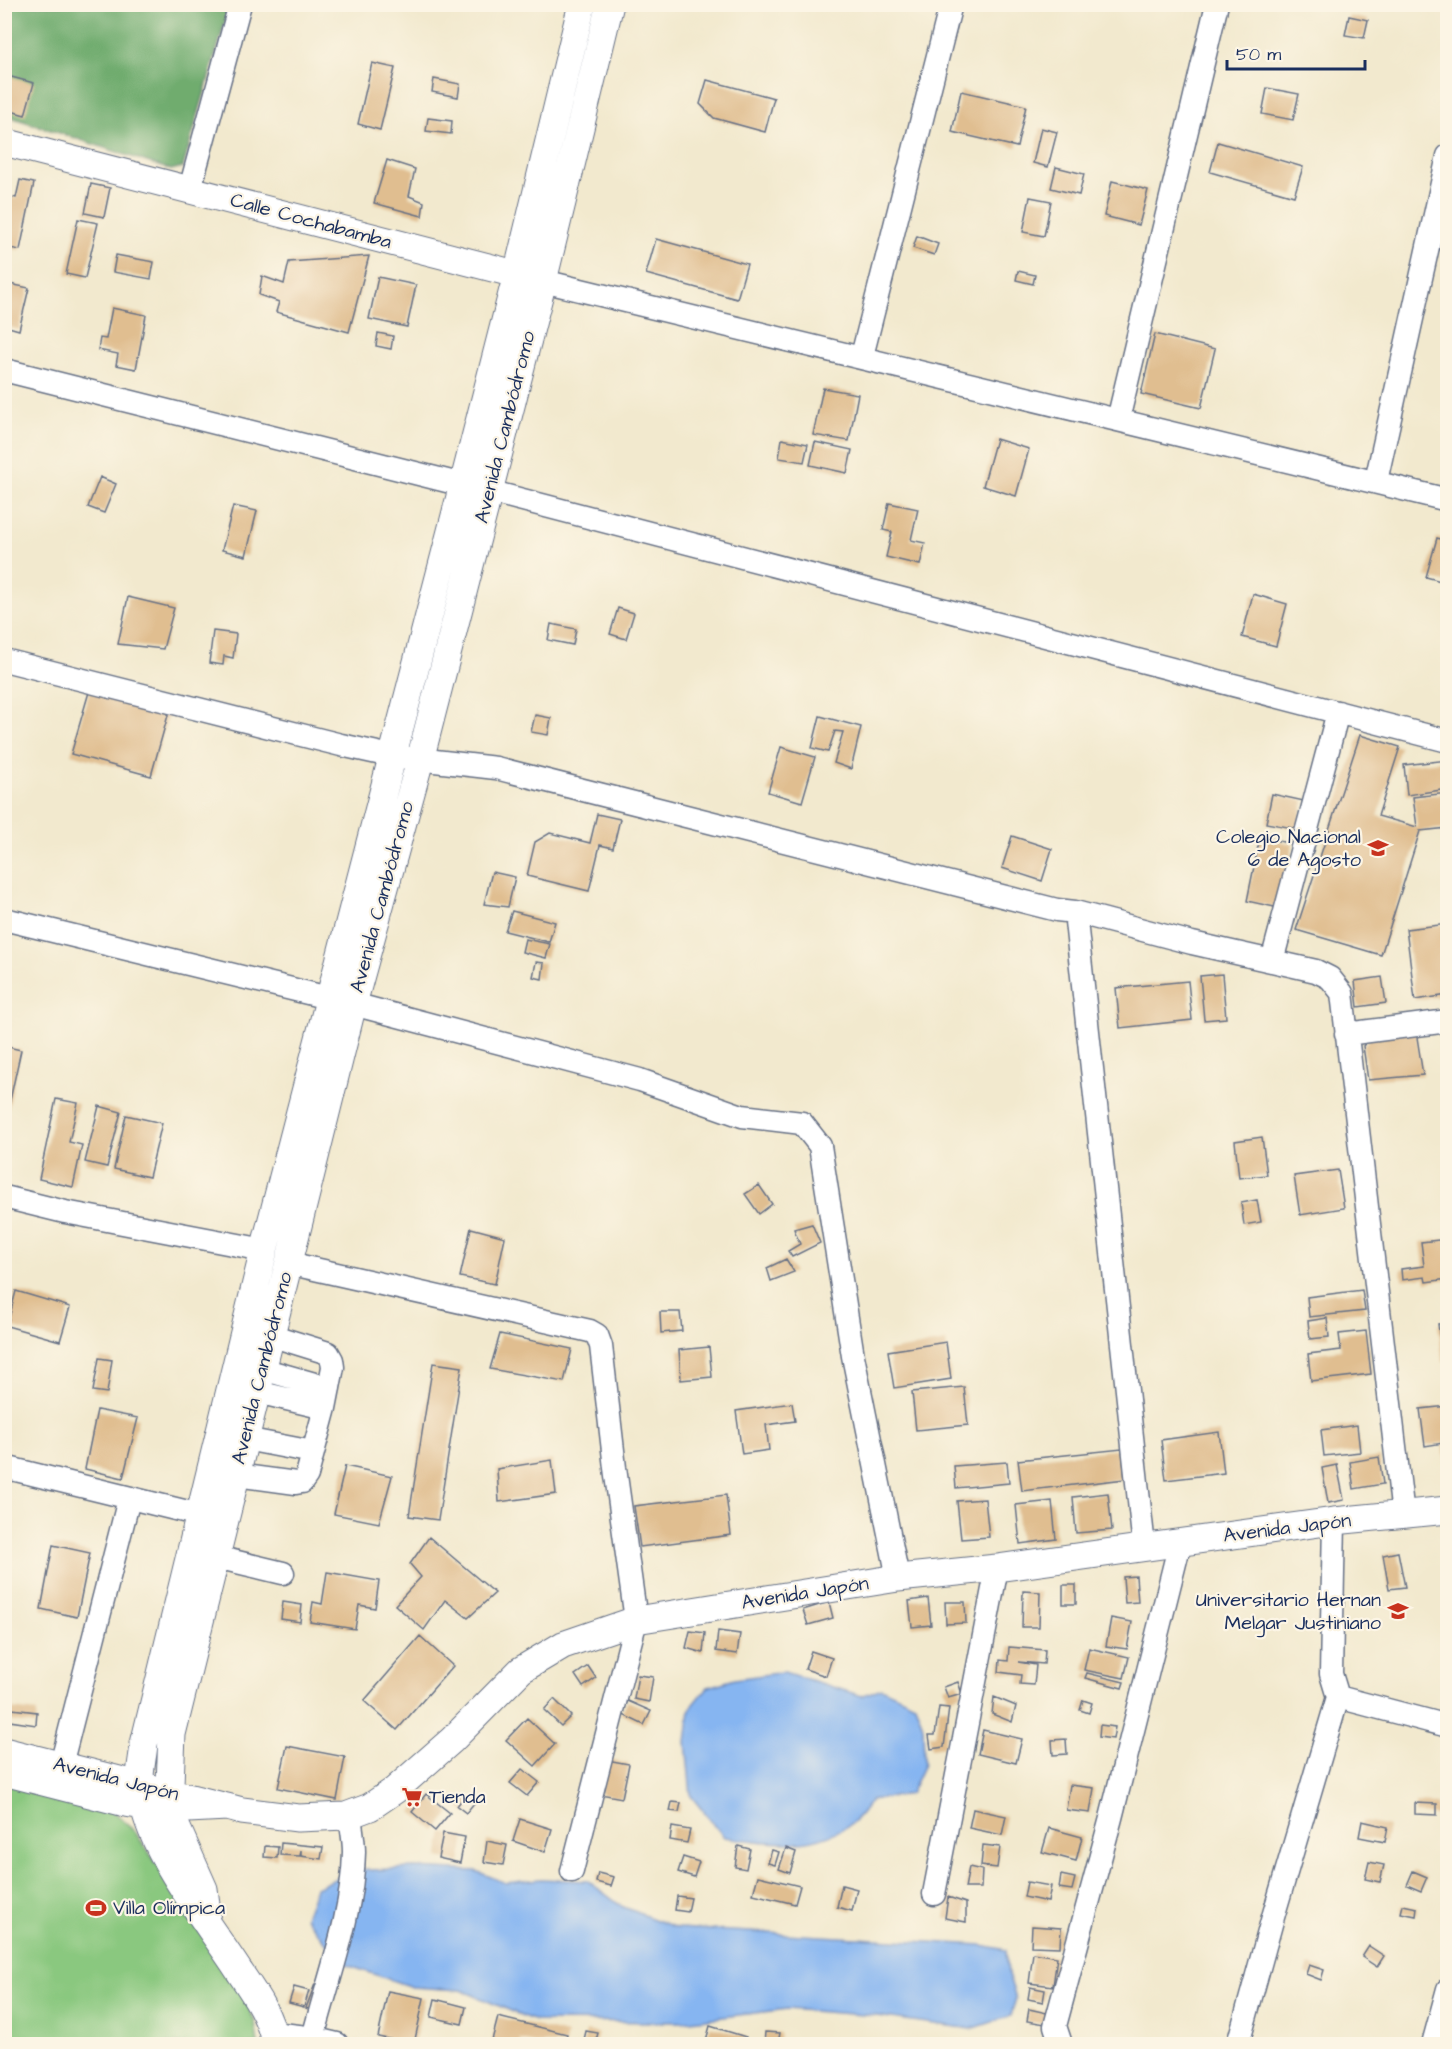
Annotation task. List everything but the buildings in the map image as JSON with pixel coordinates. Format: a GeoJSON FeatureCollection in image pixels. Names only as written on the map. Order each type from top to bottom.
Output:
{"type":"FeatureCollection","features":[{"type":"Feature","properties":{"kind":"street"},"geometry":{"type":"LineString","coordinates":[[190,189],[240,4]]}},
{"type":"Feature","properties":{"kind":"street","name":"Avenida Cambódromo"},"geometry":{"type":"LineString","coordinates":[[156,1798],[144,1744],[264,1250],[341,1002],[420,760],[517,274],[582,4]]}},
{"type":"Feature","properties":{"kind":"street","name":"Avenida Cambódromo"},"geometry":{"type":"LineString","coordinates":[[156,1798],[288,1263],[391,756],[543,281],[610,4]]}},
{"type":"Feature","properties":{"kind":"street"},"geometry":{"type":"LineString","coordinates":[[862,356],[951,4]]}},
{"type":"Feature","properties":{"kind":"street"},"geometry":{"type":"LineString","coordinates":[[1118,420],[1217,4]]}},
{"type":"Feature","properties":{"kind":"street","name":"Calle Cochabamba"},"geometry":{"type":"LineString","coordinates":[[4,142],[543,281],[862,356],[1448,500]]}},
{"type":"Feature","properties":{"kind":"street"},"geometry":{"type":"LineString","coordinates":[[1376,481],[1448,156]]}},
{"type":"Feature","properties":{"kind":"street"},"geometry":{"type":"LineString","coordinates":[[4,370],[475,488],[1448,741]]}},
{"type":"Feature","properties":{"kind":"street"},"geometry":{"type":"LineString","coordinates":[[4,660],[391,756],[496,768],[1046,908],[1076,912],[1192,943],[1316,971],[1330,978],[1341,993],[1403,1515]]}},
{"type":"Feature","properties":{"kind":"street"},"geometry":{"type":"LineString","coordinates":[[1272,961],[1338,712]]}},
{"type":"Feature","properties":{"kind":"street"},"geometry":{"type":"LineString","coordinates":[[1076,912],[1144,1547]]}},
{"type":"Feature","properties":{"kind":"street"},"geometry":{"type":"LineString","coordinates":[[4,919],[341,1002],[640,1080],[742,1116],[802,1124],[820,1146],[853,1356],[898,1578]]}},
{"type":"Feature","properties":{"kind":"street"},"geometry":{"type":"LineString","coordinates":[[1346,1034],[1448,1021]]}},
{"type":"Feature","properties":{"kind":"street"},"geometry":{"type":"LineString","coordinates":[[4,1197],[65,1212],[264,1250]]}},
{"type":"Feature","properties":{"kind":"street"},"geometry":{"type":"LineString","coordinates":[[288,1263],[597,1335],[601,1346],[636,1620],[572,1871]]}},
{"type":"Feature","properties":{"kind":"street"},"geometry":{"type":"LineString","coordinates":[[236,1475],[302,1482],[307,1475],[314,1452],[327,1398],[332,1360],[328,1353],[270,1335]]}},
{"type":"Feature","properties":{"kind":"street"},"geometry":{"type":"LineString","coordinates":[[260,1381],[327,1398]]}},
{"type":"Feature","properties":{"kind":"street"},"geometry":{"type":"LineString","coordinates":[[245,1439],[314,1452]]}},
{"type":"Feature","properties":{"kind":"street"},"geometry":{"type":"LineString","coordinates":[[4,1467],[200,1515]]}},
{"type":"Feature","properties":{"kind":"street"},"geometry":{"type":"LineString","coordinates":[[61,1765],[129,1499]]}},
{"type":"Feature","properties":{"kind":"street","name":"Avenida Japón"},"geometry":{"type":"LineString","coordinates":[[4,1751],[61,1765],[156,1798],[298,1818],[346,1816],[370,1807],[395,1790],[452,1740],[521,1670],[563,1645],[636,1620],[898,1578],[997,1568],[1334,1521],[1448,1510]]}},
{"type":"Feature","properties":{"kind":"street"},"geometry":{"type":"LineString","coordinates":[[1238,2044],[1338,1697],[1331,1674],[1334,1521]]}},
{"type":"Feature","properties":{"kind":"street"},"geometry":{"type":"LineString","coordinates":[[1061,2044],[1055,2026],[1111,1818],[1180,1542]]}},
{"type":"Feature","properties":{"kind":"street"},"geometry":{"type":"LineString","coordinates":[[216,1557],[283,1573]]}},
{"type":"Feature","properties":{"kind":"street"},"geometry":{"type":"LineString","coordinates":[[934,1894],[997,1568]]}},
{"type":"Feature","properties":{"kind":"street"},"geometry":{"type":"LineString","coordinates":[[1338,1697],[1448,1726]]}},
{"type":"Feature","properties":{"kind":"street","name":"Avenida Japón"},"geometry":{"type":"LineString","coordinates":[[4,1772],[125,1803],[156,1798]]}},
{"type":"Feature","properties":{"kind":"street"},"geometry":{"type":"LineString","coordinates":[[156,1798],[204,1889],[209,1926],[257,1998],[274,2039],[313,2038],[337,2044]]}},
{"type":"Feature","properties":{"kind":"street"},"geometry":{"type":"LineString","coordinates":[[313,2038],[341,1933],[351,1885],[354,1851],[350,1814]]}},
{"type":"Feature","properties":{"kind":"street"},"geometry":{"type":"LineString","coordinates":[[1433,2044],[1448,1989]]}},
{"type":"Feature","properties":{"kind":"green space"},"geometry":{"type":"Polygon","coordinates":[[[5,5],[230,5],[183,167],[171,170],[5,115],[5,5]]]}},
{"type":"Feature","properties":{"kind":"green space","name":"Villa Olímpica"},"geometry":{"type":"Polygon","coordinates":[[[5,1774],[103,1801],[135,1832],[240,1985],[255,2023],[258,2044],[5,2044],[5,1774]]]}},
{"type":"Feature","properties":{"kind":"water"},"geometry":{"type":"Polygon","coordinates":[[[784,1672],[862,1696],[881,1688],[915,1704],[923,1726],[924,1764],[910,1794],[871,1800],[853,1822],[822,1837],[791,1843],[774,1843],[724,1837],[691,1796],[686,1742],[690,1709],[708,1687],[735,1679],[784,1672]]]}},
{"type":"Feature","properties":{"kind":"water"},"geometry":{"type":"Polygon","coordinates":[[[414,1868],[476,1871],[506,1883],[540,1879],[588,1881],[621,1906],[677,1928],[982,1945],[1006,1950],[1008,1974],[1016,1998],[1011,2016],[971,2029],[877,2016],[787,2009],[682,2022],[535,2021],[461,1990],[412,1987],[344,1964],[305,1917],[316,1888],[351,1871],[414,1868]]]}},
{"type":"Feature","properties":{"kind":"place","name":"Colegio Nacional 6 de Agosto"},"geometry":{"type":"Point","coordinates":[1378,848]}},
{"type":"Feature","properties":{"kind":"place","name":"Universitario Hernan Melgar Justiniano"},"geometry":{"type":"Point","coordinates":[1398,1611]}},
{"type":"Feature","properties":{"kind":"place","name":"Tienda"},"geometry":{"type":"Point","coordinates":[412,1797]}},
{"type":"Feature","properties":{"kind":"place","name":"Villa Olímpica"},"geometry":{"type":"Point","coordinates":[96,1908]}}]}
